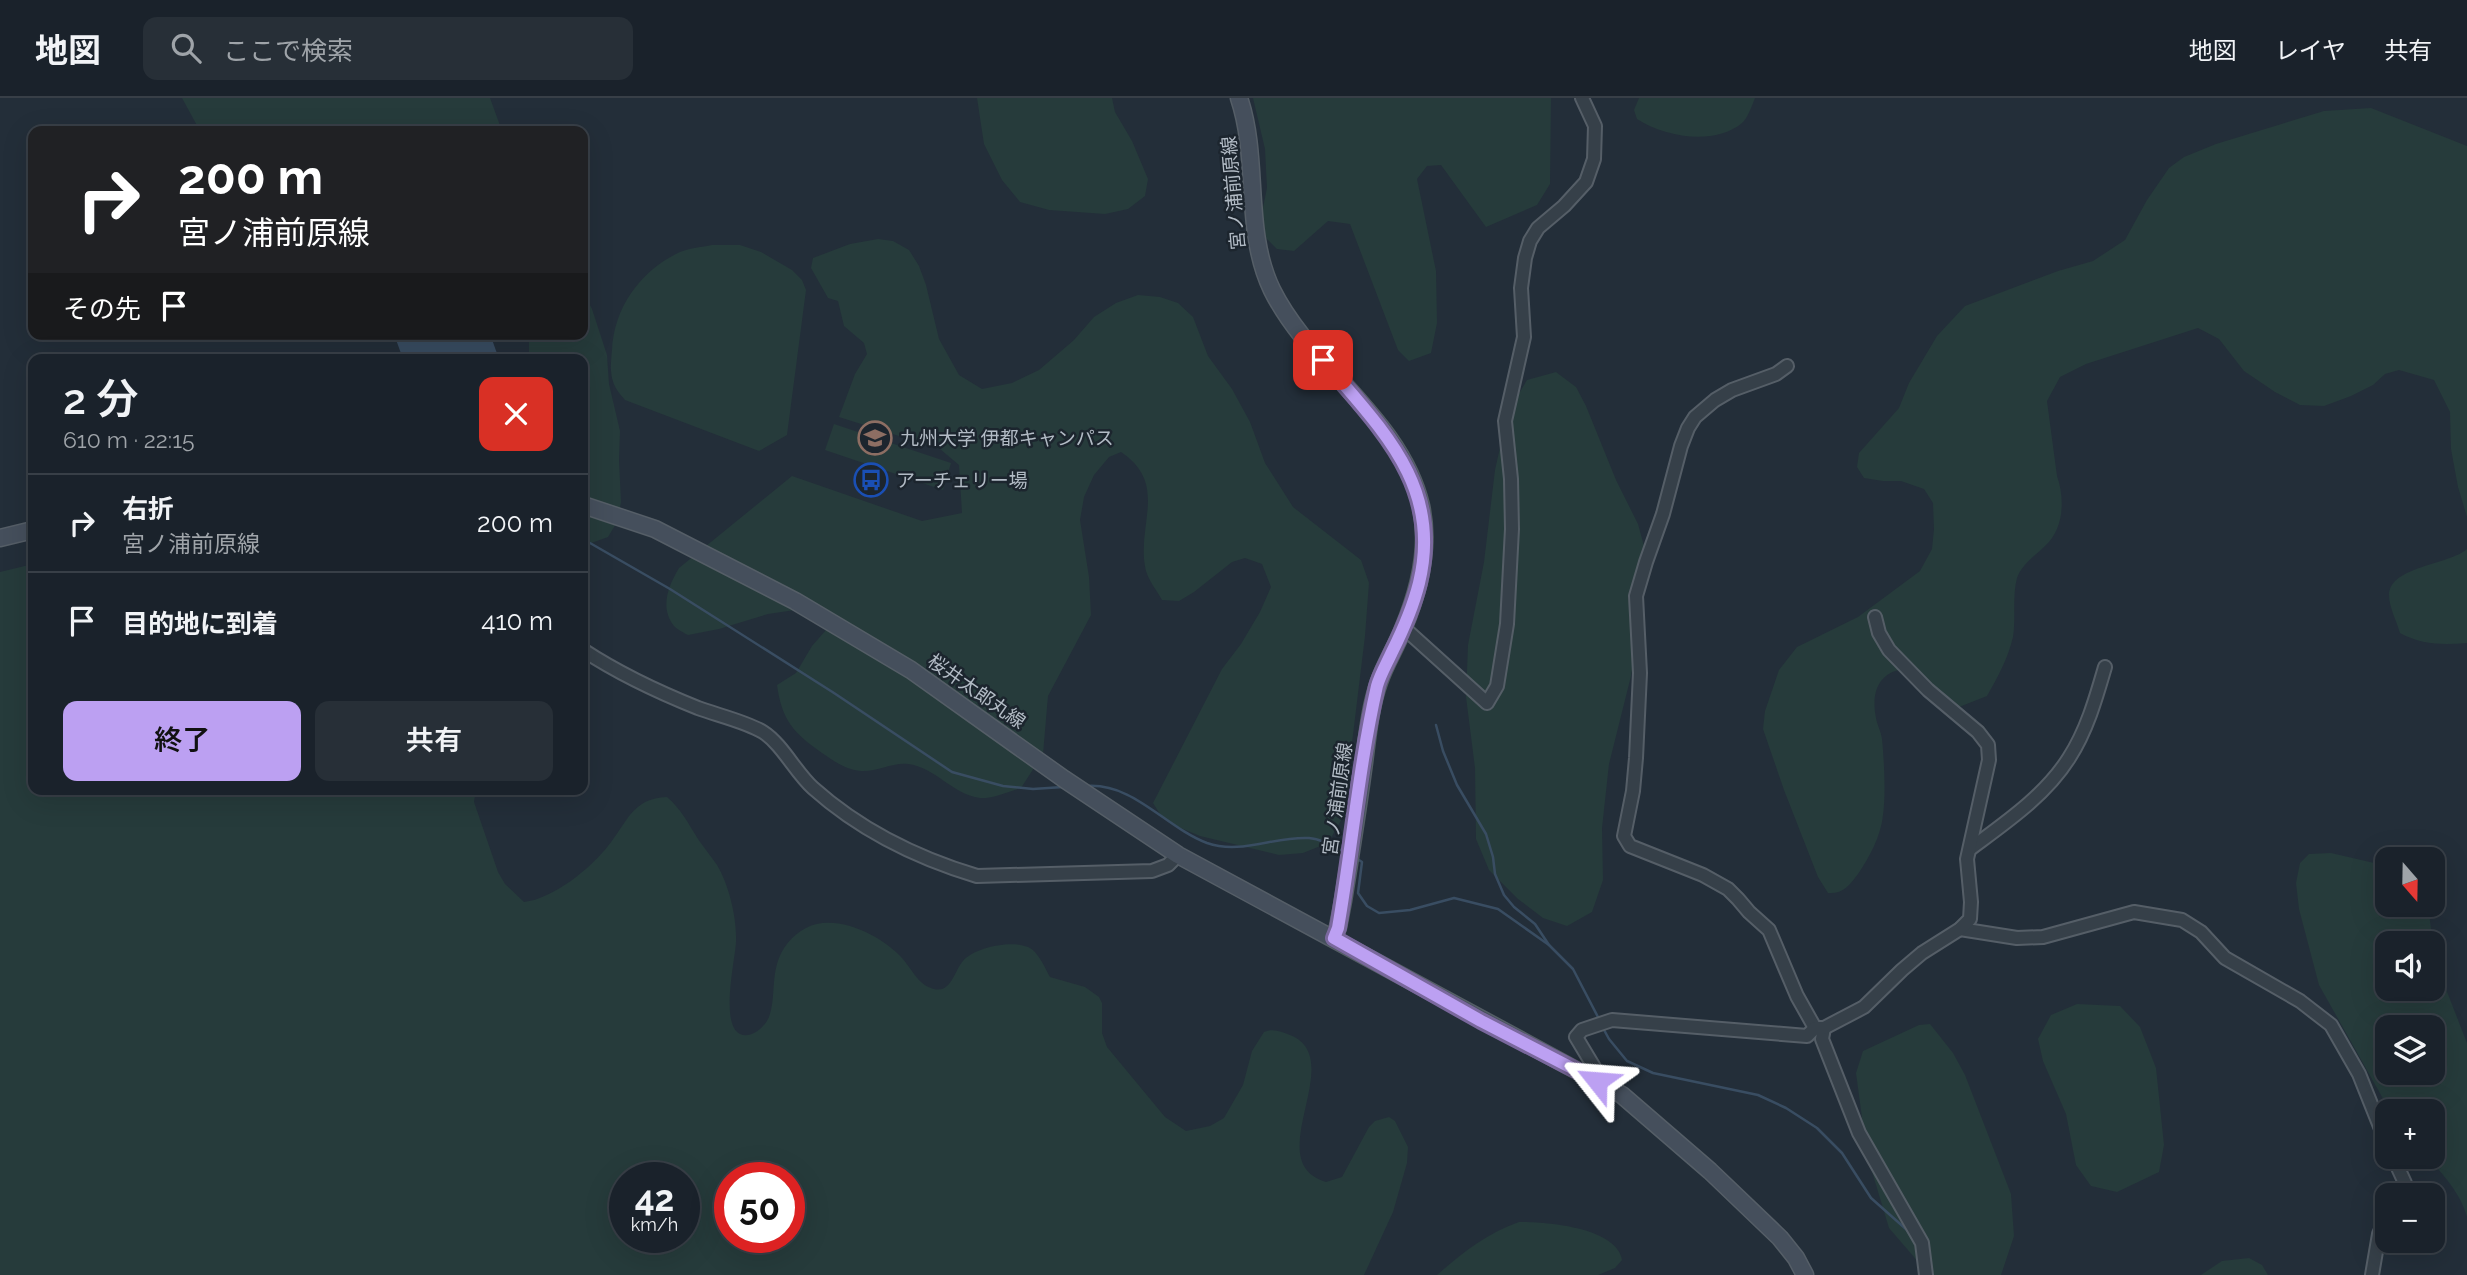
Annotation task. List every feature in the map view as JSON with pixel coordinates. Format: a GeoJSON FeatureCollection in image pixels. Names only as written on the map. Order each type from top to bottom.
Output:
{"type":"FeatureCollection","features":[{"type":"Feature","properties":{"kind":"main road","name":"宮ノ浦前原線"},"geometry":{"type":"LineString","coordinates":[[1239,98],[1247,121],[1260,259],[1272,289],[1288,318],[1393,444],[1409,472],[1421,506],[1424,545],[1419,582],[1404,628],[1378,682],[1348,872],[1334,938]]}},
{"type":"Feature","properties":{"kind":"main road","name":"桜井太郎丸線"},"geometry":{"type":"LineString","coordinates":[[588,507],[655,529],[695,547],[795,601],[911,670],[1087,795],[1178,855],[1334,938]]}},
{"type":"Feature","properties":{"kind":"main road"},"geometry":{"type":"LineString","coordinates":[[0,538],[28,531]]}},
{"type":"Feature","properties":{"kind":"main road"},"geometry":{"type":"LineString","coordinates":[[1334,938],[1481,1021],[1622,1095],[1710,1171],[1780,1238],[1805,1275]]}},
{"type":"Feature","properties":{"kind":"street"},"geometry":{"type":"LineString","coordinates":[[1404,628],[1487,703],[1497,686],[1507,624],[1512,529],[1511,479],[1505,421],[1524,337],[1521,288],[1525,258],[1538,228],[1564,206],[1586,182],[1594,159],[1595,126],[1582,98]]}},
{"type":"Feature","properties":{"kind":"street"},"geometry":{"type":"LineString","coordinates":[[1787,366],[1776,374],[1732,390],[1715,400],[1695,418],[1681,446],[1636,596],[1640,673],[1637,746],[1633,792],[1624,836],[1630,846],[1703,875],[1728,889],[1769,930],[1797,996],[1819,1028],[1859,1133],[1922,1243],[1925,1270]]}},
{"type":"Feature","properties":{"kind":"street"},"geometry":{"type":"LineString","coordinates":[[1597,1081],[1597,1072],[1576,1037],[1582,1030],[1612,1020],[1807,1036],[1864,1007],[1922,953],[1960,929],[1970,919],[1967,859],[1989,760],[1988,745],[1978,732],[1928,690],[1889,650],[1879,633],[1875,617]]}},
{"type":"Feature","properties":{"kind":"street"},"geometry":{"type":"LineString","coordinates":[[588,653],[680,701],[763,732],[812,787],[847,814],[888,842],[954,869],[977,876],[1152,871],[1168,865],[1178,855]]}},
{"type":"Feature","properties":{"kind":"street"},"geometry":{"type":"LineString","coordinates":[[1969,849],[2032,801],[2069,758],[2092,711],[2105,667]]}},
{"type":"Feature","properties":{"kind":"street"},"geometry":{"type":"LineString","coordinates":[[1960,929],[2017,938],[2043,937],[2134,912],[2182,920],[2201,932],[2225,958],[2300,1001],[2331,1025],[2358,1074],[2375,1115]]}},
{"type":"Feature","properties":{"kind":"street"},"geometry":{"type":"LineString","coordinates":[[2372,1275],[2376,1253]]}},
{"type":"Feature","properties":{"kind":"green space"},"geometry":{"type":"Polygon","coordinates":[[[182,98],[490,98],[500,126],[197,126],[182,98]]]}},
{"type":"Feature","properties":{"kind":"green space"},"geometry":{"type":"Polygon","coordinates":[[[977,98],[1112,98],[1115,112],[1132,141],[1148,179],[1145,196],[1128,209],[1105,214],[1049,210],[1020,202],[1002,180],[984,144],[977,98]]]}},
{"type":"Feature","properties":{"kind":"green space"},"geometry":{"type":"Polygon","coordinates":[[[1253,98],[1551,98],[1550,184],[1537,205],[1486,227],[1441,165],[1427,166],[1417,179],[1436,271],[1437,323],[1431,353],[1409,361],[1398,350],[1350,224],[1328,221],[1294,251],[1277,249],[1264,236],[1259,227],[1267,188],[1265,149],[1253,98]]]}},
{"type":"Feature","properties":{"kind":"green space"},"geometry":{"type":"Polygon","coordinates":[[[1639,98],[1755,98],[1742,123],[1718,135],[1704,137],[1675,134],[1637,119],[1634,110],[1639,98]]]}},
{"type":"Feature","properties":{"kind":"green space"},"geometry":{"type":"Polygon","coordinates":[[[2371,108],[2467,146],[2467,517],[2451,449],[2450,412],[2434,380],[2399,370],[2385,374],[2373,385],[2351,396],[2324,406],[2300,405],[2244,371],[2219,339],[2198,328],[2086,364],[2060,377],[2047,401],[2061,494],[2061,513],[2051,539],[2025,564],[2017,578],[2013,637],[2002,667],[1987,696],[1959,707],[1933,696],[1903,669],[1894,671],[1882,680],[1875,700],[1876,718],[1882,739],[1885,787],[1880,831],[1870,854],[1852,882],[1842,891],[1828,893],[1818,877],[1784,790],[1763,729],[1765,711],[1779,670],[1797,647],[1858,617],[1920,571],[1932,549],[1933,503],[1924,489],[1901,481],[1864,478],[1857,467],[1859,453],[1899,408],[1909,383],[1937,336],[1965,306],[2058,271],[2093,261],[2125,240],[2169,168],[2184,157],[2216,144],[2324,111],[2371,108]]]}},
{"type":"Feature","properties":{"kind":"green space"},"geometry":{"type":"Polygon","coordinates":[[[878,239],[893,241],[909,250],[926,285],[939,339],[959,375],[982,389],[1012,383],[1039,370],[1074,340],[1094,317],[1116,303],[1138,295],[1160,297],[1178,303],[1193,317],[1208,356],[1232,389],[1250,422],[1265,463],[1293,507],[1361,560],[1369,583],[1343,817],[1328,843],[1303,853],[1279,855],[1200,836],[1171,824],[1153,803],[1222,669],[1241,644],[1271,587],[1262,564],[1245,558],[1232,562],[1179,601],[1162,600],[1146,571],[1144,538],[1148,492],[1136,465],[1121,452],[1109,457],[1094,475],[1084,497],[1080,520],[1089,577],[1091,615],[1048,696],[1043,754],[1021,788],[985,798],[970,796],[918,766],[897,764],[867,771],[845,767],[804,739],[786,717],[777,685],[796,673],[812,646],[826,630],[824,613],[795,610],[768,614],[688,635],[674,626],[669,619],[666,604],[669,589],[679,568],[792,476],[922,521],[962,513],[959,465],[940,449],[839,417],[855,374],[867,354],[864,343],[844,326],[838,301],[828,298],[811,268],[813,258],[850,244],[878,239]]]}},
{"type":"Feature","properties":{"kind":"green space"},"geometry":{"type":"Polygon","coordinates":[[[712,245],[740,245],[761,252],[792,270],[802,280],[806,290],[787,435],[759,451],[625,400],[612,377],[614,334],[624,305],[632,292],[653,269],[666,260],[684,251],[712,245]]]}},
{"type":"Feature","properties":{"kind":"green space"},"geometry":{"type":"Polygon","coordinates":[[[588,301],[607,355],[609,384],[620,431],[621,502],[617,522],[608,537],[588,544],[588,354],[529,354],[529,340],[588,340],[588,301]]]}},
{"type":"Feature","properties":{"kind":"green space"},"geometry":{"type":"Polygon","coordinates":[[[1556,372],[1576,387],[1586,406],[1616,480],[1638,524],[1647,557],[1643,605],[1631,676],[1609,764],[1602,828],[1603,880],[1592,912],[1567,926],[1543,918],[1518,899],[1489,870],[1476,839],[1475,768],[1466,697],[1468,645],[1484,562],[1495,470],[1508,412],[1527,380],[1556,372]]]}},
{"type":"Feature","properties":{"kind":"green space"},"geometry":{"type":"Polygon","coordinates":[[[834,424],[951,463],[943,490],[825,450],[834,424]]]}},
{"type":"Feature","properties":{"kind":"green space"},"geometry":{"type":"Polygon","coordinates":[[[2467,549],[2467,643],[2433,643],[2400,633],[2389,600],[2392,585],[2409,572],[2467,549]]]}},
{"type":"Feature","properties":{"kind":"green space"},"geometry":{"type":"Polygon","coordinates":[[[28,565],[28,795],[475,795],[474,802],[498,872],[505,884],[524,902],[559,889],[582,873],[601,855],[638,807],[655,798],[667,797],[680,811],[717,865],[729,892],[736,933],[730,1006],[734,1028],[740,1034],[749,1035],[767,1021],[772,1004],[775,971],[781,953],[788,943],[806,928],[831,923],[858,929],[883,942],[902,958],[922,983],[938,990],[948,986],[963,961],[976,952],[1013,944],[1028,947],[1041,960],[1050,977],[1085,987],[1099,997],[1102,1003],[1102,1033],[1107,1047],[1165,1117],[1186,1131],[1210,1126],[1224,1118],[1243,1085],[1252,1051],[1264,1032],[1274,1030],[1290,1035],[1306,1047],[1311,1065],[1300,1154],[1307,1171],[1326,1182],[1342,1177],[1369,1127],[1375,1121],[1389,1117],[1395,1121],[1408,1147],[1407,1163],[1393,1212],[1364,1275],[0,1275],[0,572],[28,565]]]}},
{"type":"Feature","properties":{"kind":"green space"},"geometry":{"type":"Polygon","coordinates":[[[2331,853],[2375,863],[2375,917],[2430,917],[2431,931],[2375,931],[2375,1001],[2445,1001],[2445,987],[2467,1043],[2467,1217],[2456,1192],[2438,1169],[2445,1169],[2445,1099],[2383,1099],[2375,1085],[2445,1085],[2445,1015],[2375,1015],[2375,1084],[2319,985],[2299,909],[2296,883],[2300,863],[2309,854],[2331,853]]]}},
{"type":"Feature","properties":{"kind":"green space"},"geometry":{"type":"Polygon","coordinates":[[[2077,1004],[2120,1006],[2140,1027],[2156,1068],[2164,1145],[2159,1172],[2117,1192],[2091,1186],[2076,1165],[2066,1114],[2043,1061],[2038,1039],[2051,1015],[2077,1004]]]}},
{"type":"Feature","properties":{"kind":"green space"},"geometry":{"type":"Polygon","coordinates":[[[1930,1024],[1953,1053],[1965,1075],[2011,1194],[2014,1236],[2001,1275],[1926,1275],[1889,1228],[1867,1155],[1856,1073],[1863,1051],[1919,1025],[1930,1024]]]}},
{"type":"Feature","properties":{"kind":"green space"},"geometry":{"type":"Polygon","coordinates":[[[1519,1222],[1562,1225],[1594,1233],[1617,1249],[1622,1260],[1615,1268],[1598,1275],[1437,1275],[1475,1244],[1519,1222]]]}},
{"type":"Feature","properties":{"kind":"green space"},"geometry":{"type":"Polygon","coordinates":[[[2249,1258],[2262,1265],[2268,1275],[2201,1275],[2222,1261],[2249,1258]]]}},
{"type":"Feature","properties":{"kind":"water"},"geometry":{"type":"Polygon","coordinates":[[[396,340],[492,340],[497,354],[401,354],[396,340]]]}},
{"type":"Feature","properties":{"kind":"waterway"},"geometry":{"type":"LineString","coordinates":[[588,542],[670,589],[952,772],[1003,786],[1033,789],[1063,787]]}},
{"type":"Feature","properties":{"kind":"waterway"},"geometry":{"type":"LineString","coordinates":[[1436,725],[1457,785],[1486,834],[1495,874],[1504,895],[1535,924],[1549,945],[1573,969],[1599,1019]]}},
{"type":"Feature","properties":{"kind":"waterway"},"geometry":{"type":"LineString","coordinates":[[1087,786],[1104,787],[1135,798],[1207,843],[1232,847],[1309,838],[1323,841],[1344,852]]}},
{"type":"Feature","properties":{"kind":"waterway"},"geometry":{"type":"LineString","coordinates":[[1356,858],[1362,862],[1358,893],[1367,906],[1379,913],[1410,910],[1454,898],[1498,909],[1549,945]]}},
{"type":"Feature","properties":{"kind":"waterway"},"geometry":{"type":"LineString","coordinates":[[1603,1028],[1627,1061],[1653,1073],[1758,1095],[1786,1108],[1817,1128],[1842,1153],[1871,1198],[1907,1230],[1918,1248]]}},
{"type":"Feature","properties":{"kind":"place","name":"九州大学 伊都キャンパス"},"geometry":{"type":"Point","coordinates":[875,438]}},
{"type":"Feature","properties":{"kind":"place","name":"アーチェリー場"},"geometry":{"type":"Point","coordinates":[871,480]}},
{"type":"Feature","properties":{"kind":"route"},"geometry":{"type":"LineString","coordinates":[[1323,360],[1393,444],[1409,472],[1421,506],[1424,545],[1419,582],[1404,628],[1378,682],[1338,928],[1334,938],[1481,1021],[1597,1081]]}}]}
